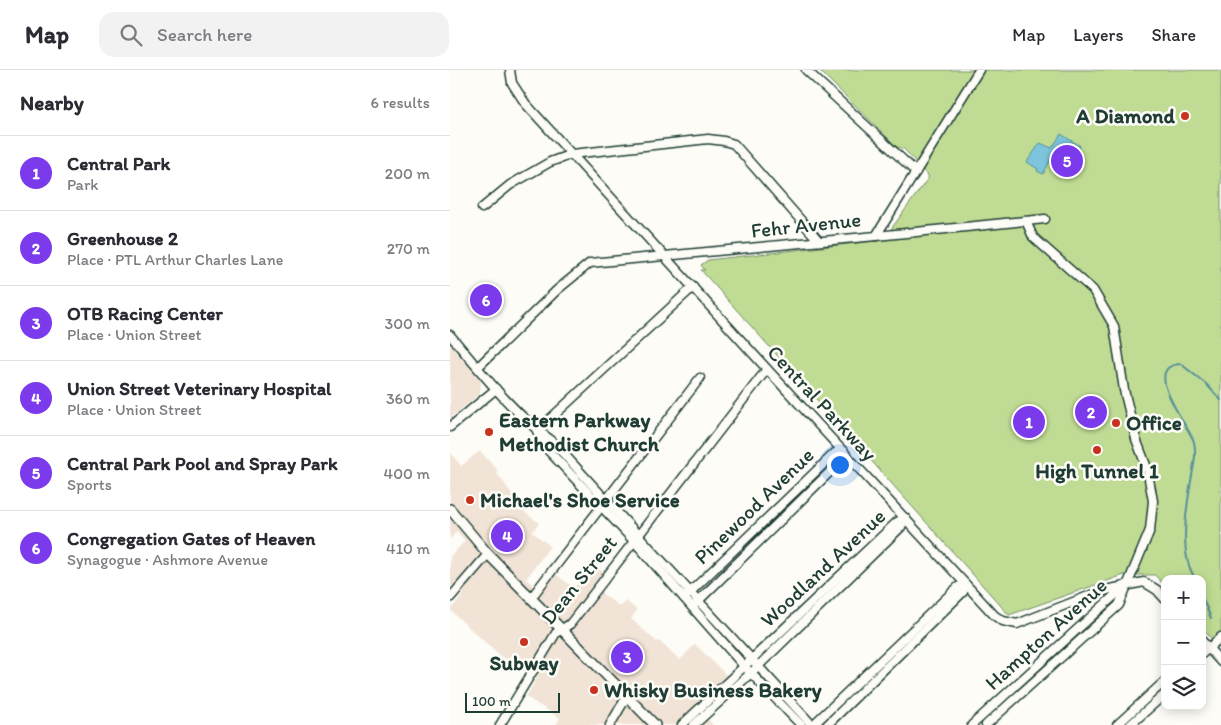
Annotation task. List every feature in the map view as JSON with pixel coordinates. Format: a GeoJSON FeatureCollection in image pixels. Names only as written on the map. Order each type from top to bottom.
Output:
{"type":"FeatureCollection","features":[{"type":"Feature","properties":{"kind":"main road"},"geometry":{"type":"LineString","coordinates":[[450,509],[488,554],[655,725]]}},
{"type":"Feature","properties":{"kind":"street","name":"Central Parkway"},"geometry":{"type":"LineString","coordinates":[[510,70],[512,83],[525,103],[766,369],[995,616],[1003,621],[1017,624],[1101,591],[1128,584],[1144,582],[1161,594]]}},
{"type":"Feature","properties":{"kind":"street"},"geometry":{"type":"LineString","coordinates":[[806,70],[916,172]]}},
{"type":"Feature","properties":{"kind":"street","name":"Fehr Avenue"},"geometry":{"type":"LineString","coordinates":[[478,367],[557,290],[590,263],[876,236],[979,70]]}},
{"type":"Feature","properties":{"kind":"street"},"geometry":{"type":"LineString","coordinates":[[482,208],[510,184],[550,162],[572,154],[708,139],[734,144],[819,241]]}},
{"type":"Feature","properties":{"kind":"street"},"geometry":{"type":"LineString","coordinates":[[876,236],[1045,219]]}},
{"type":"Feature","properties":{"kind":"street"},"geometry":{"type":"LineString","coordinates":[[1026,220],[1033,237],[1093,290],[1114,326],[1124,390],[1136,439],[1147,468],[1153,501],[1150,530],[1128,584]]}},
{"type":"Feature","properties":{"kind":"street"},"geometry":{"type":"LineString","coordinates":[[537,431],[693,287]]}},
{"type":"Feature","properties":{"kind":"street"},"geometry":{"type":"LineString","coordinates":[[450,335],[496,389],[537,431],[551,440],[604,503],[688,595],[698,600],[813,725],[958,587],[965,584]]}},
{"type":"Feature","properties":{"kind":"street","name":"Dean Street"},"geometry":{"type":"LineString","coordinates":[[500,725],[556,633],[564,630],[570,624],[766,369]]}},
{"type":"Feature","properties":{"kind":"street"},"geometry":{"type":"LineString","coordinates":[[531,598],[700,378]]}},
{"type":"Feature","properties":{"kind":"street"},"geometry":{"type":"LineString","coordinates":[[450,427],[496,389]]}},
{"type":"Feature","properties":{"kind":"street","name":"Pinewood Avenue"},"geometry":{"type":"LineString","coordinates":[[688,595],[835,453],[844,451],[842,460],[692,607]]}},
{"type":"Feature","properties":{"kind":"street","name":"Woodland Avenue"},"geometry":{"type":"LineString","coordinates":[[682,725],[897,522],[905,518]]}},
{"type":"Feature","properties":{"kind":"street","name":"Woodland Avenue"},"geometry":{"type":"LineString","coordinates":[[694,725],[751,673],[901,527],[905,518]]}},
{"type":"Feature","properties":{"kind":"street"},"geometry":{"type":"LineString","coordinates":[[450,598],[488,554]]}},
{"type":"Feature","properties":{"kind":"street"},"geometry":{"type":"LineString","coordinates":[[827,725],[963,592],[965,584]]}},
{"type":"Feature","properties":{"kind":"street","name":"Hampton Avenue"},"geometry":{"type":"LineString","coordinates":[[972,725],[1128,584]]}},
{"type":"Feature","properties":{"kind":"street","name":"Hampton Avenue"},"geometry":{"type":"LineString","coordinates":[[986,725],[1119,605],[1128,584]]}},
{"type":"Feature","properties":{"kind":"street"},"geometry":{"type":"LineString","coordinates":[[688,595],[692,607],[744,666],[801,725]]}},
{"type":"Feature","properties":{"kind":"street"},"geometry":{"type":"LineString","coordinates":[[1206,650],[1221,637]]}},
{"type":"Feature","properties":{"kind":"street"},"geometry":{"type":"LineString","coordinates":[[1206,652],[1221,662]]}},
{"type":"Feature","properties":{"kind":"street"},"geometry":{"type":"LineString","coordinates":[[1117,725],[1161,685]]}},
{"type":"Feature","properties":{"kind":"street"},"geometry":{"type":"LineString","coordinates":[[610,725],[627,696]]}},
{"type":"Feature","properties":{"kind":"street"},"geometry":{"type":"LineString","coordinates":[[1130,725],[1161,698]]}},
{"type":"Feature","properties":{"kind":"shaded area"},"geometry":{"type":"Polygon","coordinates":[[[450,344],[481,381],[480,394],[450,418],[450,344]]]}},
{"type":"Feature","properties":{"kind":"shaded area"},"geometry":{"type":"Polygon","coordinates":[[[480,451],[498,471],[496,472],[521,507],[520,509],[539,523],[532,532],[550,546],[526,579],[535,587],[554,573],[574,588],[591,563],[603,572],[592,586],[620,607],[626,601],[637,610],[631,619],[657,642],[659,641],[680,660],[695,644],[727,676],[696,707],[713,725],[556,725],[560,718],[526,697],[538,676],[500,656],[450,610],[463,595],[450,584],[450,557],[465,541],[457,531],[450,539],[450,452],[461,466],[480,451]]]}},
{"type":"Feature","properties":{"kind":"green space"},"geometry":{"type":"Polygon","coordinates":[[[819,70],[1221,70],[1221,649],[1206,632],[1206,575],[1161,575],[1161,582],[1155,575],[1124,575],[1009,615],[701,270],[705,270],[701,265],[708,260],[883,240],[929,177],[904,149],[897,147],[819,70]]]}},
{"type":"Feature","properties":{"kind":"water"},"geometry":{"type":"Polygon","coordinates":[[[1061,134],[1080,146],[1072,159],[1056,150],[1043,174],[1037,171],[1038,169],[1027,162],[1040,143],[1052,148],[1061,134]]]}},
{"type":"Feature","properties":{"kind":"waterway"},"geometry":{"type":"LineString","coordinates":[[1193,575],[1187,556],[1185,535],[1195,447],[1191,435],[1170,398],[1165,386],[1164,375],[1169,367],[1181,364],[1206,384],[1221,400]]}},
{"type":"Feature","properties":{"kind":"waterway"},"geometry":{"type":"LineString","coordinates":[[1206,606],[1211,618]]}},
{"type":"Feature","properties":{"kind":"place","name":"A Diamond"},"geometry":{"type":"Point","coordinates":[1185,116]}},
{"type":"Feature","properties":{"kind":"place","name":"Central Park Pool and Spray Park"},"geometry":{"type":"Point","coordinates":[1067,161]}},
{"type":"Feature","properties":{"kind":"place","name":"Congregation Gates of Heaven"},"geometry":{"type":"Point","coordinates":[486,300]}},
{"type":"Feature","properties":{"kind":"place","name":"Greenhouse 2"},"geometry":{"type":"Point","coordinates":[1091,412]}},
{"type":"Feature","properties":{"kind":"place","name":"Central Park"},"geometry":{"type":"Point","coordinates":[1029,422]}},
{"type":"Feature","properties":{"kind":"place","name":"Office"},"geometry":{"type":"Point","coordinates":[1116,423]}},
{"type":"Feature","properties":{"kind":"place","name":"Eastern Parkway Methodist Church"},"geometry":{"type":"Point","coordinates":[489,432]}},
{"type":"Feature","properties":{"kind":"place","name":"High Tunnel 1"},"geometry":{"type":"Point","coordinates":[1097,450]}},
{"type":"Feature","properties":{"kind":"place","name":"Michael's Shoe Service"},"geometry":{"type":"Point","coordinates":[470,500]}},
{"type":"Feature","properties":{"kind":"place","name":"Union Street Veterinary Hospital"},"geometry":{"type":"Point","coordinates":[507,536]}},
{"type":"Feature","properties":{"kind":"place","name":"Subway"},"geometry":{"type":"Point","coordinates":[524,642]}},
{"type":"Feature","properties":{"kind":"place","name":"OTB Racing Center"},"geometry":{"type":"Point","coordinates":[627,657]}},
{"type":"Feature","properties":{"kind":"place","name":"Whisky Business Bakery"},"geometry":{"type":"Point","coordinates":[594,690]}}]}
